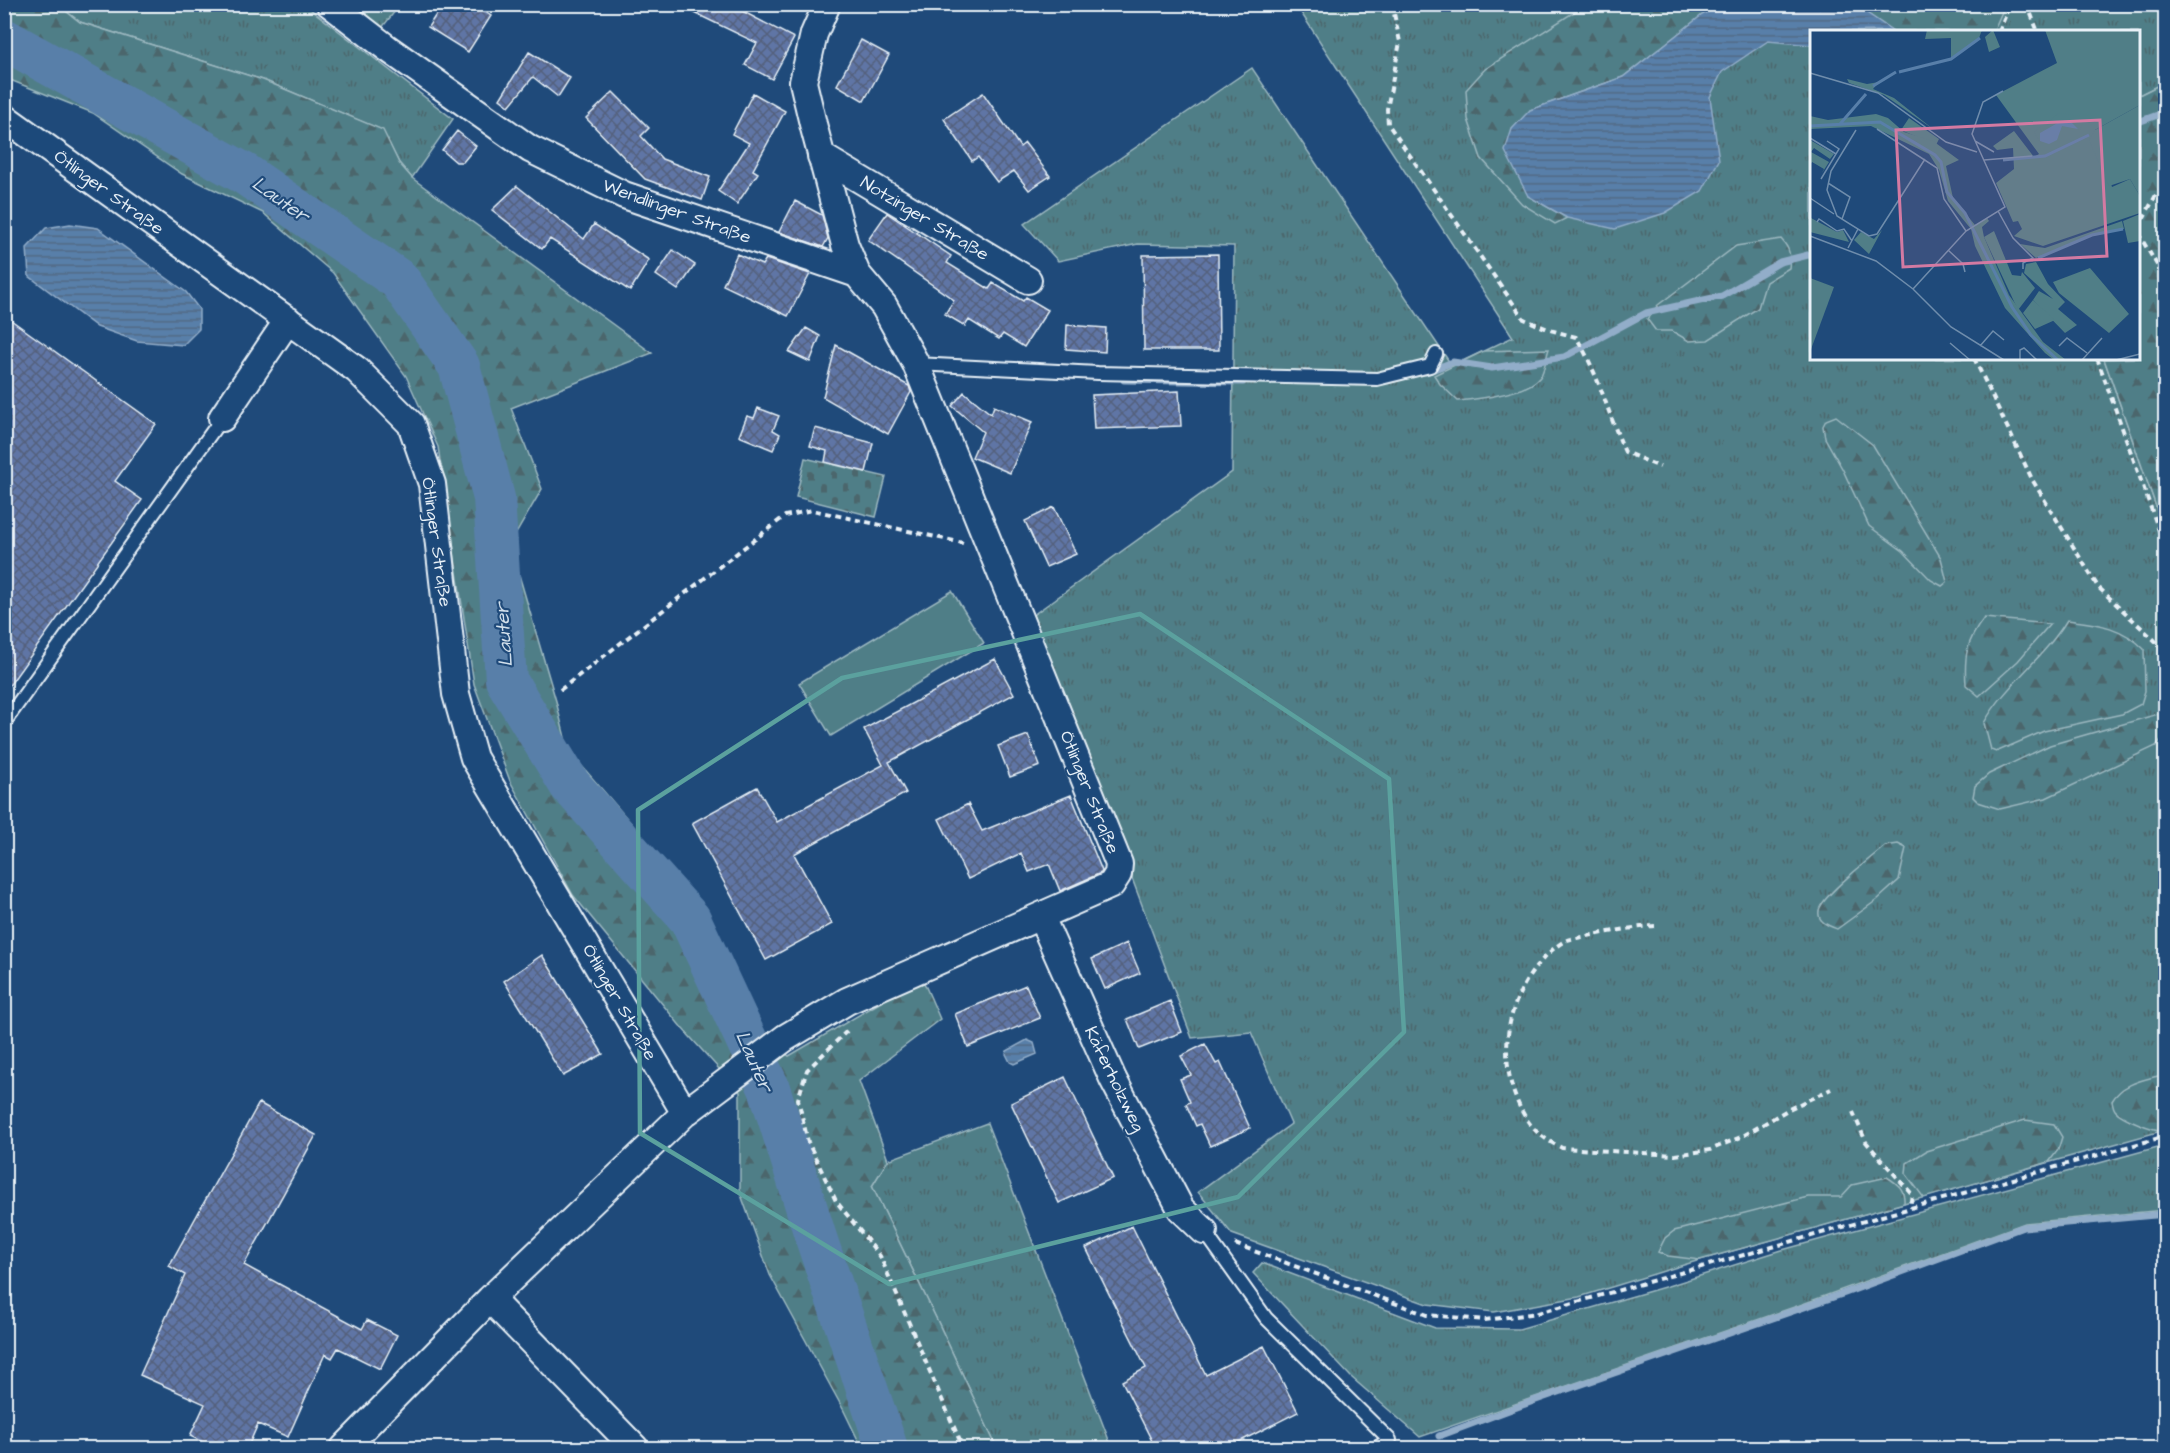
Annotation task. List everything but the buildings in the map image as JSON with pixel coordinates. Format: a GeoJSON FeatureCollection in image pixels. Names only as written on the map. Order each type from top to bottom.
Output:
{"type":"FeatureCollection","features":[{"type":"Feature","properties":{"kind":"street","name":"Wendlinger Straße"},"geometry":{"type":"LineString","coordinates":[[330,4],[387,48],[530,149],[624,195],[857,274]]}},
{"type":"Feature","properties":{"kind":"street","name":"Notzinger Straße"},"geometry":{"type":"LineString","coordinates":[[827,4],[814,34],[803,82],[845,245],[857,274]]}},
{"type":"Feature","properties":{"kind":"street","name":"Ötlinger Straße"},"geometry":{"type":"LineString","coordinates":[[4,117],[357,370],[411,424],[432,484],[456,694],[474,758],[685,1113]]}},
{"type":"Feature","properties":{"kind":"street","name":"Notzinger Straße"},"geometry":{"type":"LineString","coordinates":[[821,156],[1028,280]]}},
{"type":"Feature","properties":{"kind":"street","name":"Ötlinger Straße"},"geometry":{"type":"LineString","coordinates":[[344,1449],[490,1299],[685,1113],[718,1087],[785,1038],[847,1000],[1111,885],[1118,874],[1119,864],[916,364],[884,306],[857,274]]}},
{"type":"Feature","properties":{"kind":"street"},"geometry":{"type":"LineString","coordinates":[[222,418],[288,320]]}},
{"type":"Feature","properties":{"kind":"street","name":"Käferholzweg"},"geometry":{"type":"LineString","coordinates":[[1041,917],[1113,1080],[1181,1209],[1204,1231]]}},
{"type":"Feature","properties":{"kind":"street"},"geometry":{"type":"LineString","coordinates":[[490,1299],[635,1449]]}},
{"type":"Feature","properties":{"kind":"lane"},"geometry":{"type":"LineString","coordinates":[[916,364],[1098,373],[1377,379],[1431,366],[1436,354]]}},
{"type":"Feature","properties":{"kind":"lane"},"geometry":{"type":"LineString","coordinates":[[4,723],[222,418]]}},
{"type":"Feature","properties":{"kind":"lane"},"geometry":{"type":"LineString","coordinates":[[1204,1231],[1266,1318],[1389,1440],[1376,1449]]}},
{"type":"Feature","properties":{"kind":"path"},"geometry":{"type":"LineString","coordinates":[[1392,4],[1400,42],[1387,109],[1388,124],[1524,319],[1550,330],[1576,337],[1587,354],[1625,452],[1660,467]]}},
{"type":"Feature","properties":{"kind":"path"},"geometry":{"type":"LineString","coordinates":[[2001,30],[2010,4]]}},
{"type":"Feature","properties":{"kind":"path"},"geometry":{"type":"LineString","coordinates":[[2027,4],[2037,30]]}},
{"type":"Feature","properties":{"kind":"path"},"geometry":{"type":"LineString","coordinates":[[2140,226],[2156,195],[2166,186]]}},
{"type":"Feature","properties":{"kind":"path"},"geometry":{"type":"LineString","coordinates":[[2140,235],[2166,280]]}},
{"type":"Feature","properties":{"kind":"path"},"geometry":{"type":"LineString","coordinates":[[1975,360],[2033,481],[2098,587],[2166,651]]}},
{"type":"Feature","properties":{"kind":"path"},"geometry":{"type":"LineString","coordinates":[[2098,360],[2166,550]]}},
{"type":"Feature","properties":{"kind":"path"},"geometry":{"type":"LineString","coordinates":[[560,690],[785,516],[812,510],[992,549]]}},
{"type":"Feature","properties":{"kind":"path"},"geometry":{"type":"LineString","coordinates":[[1655,926],[1566,940],[1547,954],[1528,976],[1514,1003],[1508,1034],[1508,1072],[1516,1100],[1530,1124],[1547,1140],[1562,1148],[1675,1155],[1710,1149],[1741,1137],[1791,1108],[1831,1089]]}},
{"type":"Feature","properties":{"kind":"path"},"geometry":{"type":"LineString","coordinates":[[847,1000],[853,1026],[807,1071],[798,1099],[808,1142],[836,1201],[880,1256],[963,1449]]}},
{"type":"Feature","properties":{"kind":"path"},"geometry":{"type":"LineString","coordinates":[[1853,1112],[1866,1142],[1912,1194],[1910,1208]]}},
{"type":"Feature","properties":{"kind":"path"},"geometry":{"type":"LineString","coordinates":[[1204,1231],[1427,1316],[1485,1320],[1538,1314],[2166,1136]]}},
{"type":"Feature","properties":{"kind":"highlighted area"},"geometry":{"type":"Polygon","coordinates":[[[1140,614],[1389,779],[1404,1032],[1238,1197],[889,1284],[640,1133],[638,810],[842,678],[1140,614]]]}},
{"type":"Feature","properties":{"kind":"green space"},"geometry":{"type":"Polygon","coordinates":[[[5,5],[58,5],[80,22],[263,80],[383,130],[399,163],[412,178],[652,353],[511,408],[542,489],[510,544],[568,750],[669,867],[706,928],[760,1033],[789,1056],[922,978],[940,1019],[859,1081],[888,1160],[872,1186],[997,1448],[862,1448],[770,1275],[740,1192],[740,1092],[682,1028],[573,895],[510,781],[474,684],[438,447],[406,376],[333,273],[263,213],[182,174],[93,113],[5,78],[5,5]]]}},
{"type":"Feature","properties":{"kind":"green space"},"geometry":{"type":"Polygon","coordinates":[[[58,5],[305,5],[453,119],[412,178],[399,163],[382,130],[263,80],[80,22],[58,5]]]}},
{"type":"Feature","properties":{"kind":"green space"},"geometry":{"type":"Polygon","coordinates":[[[339,5],[389,5],[396,10],[377,34],[339,5]]]}},
{"type":"Feature","properties":{"kind":"green space"},"geometry":{"type":"Polygon","coordinates":[[[1296,5],[2165,5],[2165,82],[2140,94],[2140,30],[1810,30],[1810,360],[2104,360],[2165,532],[2165,1130],[1700,1260],[1579,1297],[1494,1312],[1427,1304],[1232,1234],[1198,1192],[1291,1124],[1251,1032],[1192,1038],[1033,615],[1232,472],[1234,246],[1138,244],[1058,261],[1024,224],[1252,68],[1452,366],[1513,337],[1296,5]]]}},
{"type":"Feature","properties":{"kind":"green space"},"geometry":{"type":"Polygon","coordinates":[[[1585,5],[1719,5],[1702,15],[1623,77],[1530,110],[1528,196],[1567,218],[1555,224],[1522,204],[1481,158],[1468,119],[1466,90],[1485,69],[1585,5]]]}},
{"type":"Feature","properties":{"kind":"green space"},"geometry":{"type":"Polygon","coordinates":[[[1855,5],[2005,5],[1994,30],[1892,30],[1855,5]]]}},
{"type":"Feature","properties":{"kind":"green space"},"geometry":{"type":"Polygon","coordinates":[[[2165,82],[2165,532],[2104,360],[2140,360],[2140,94],[2165,82]]]}},
{"type":"Feature","properties":{"kind":"green space"},"geometry":{"type":"Polygon","coordinates":[[[1781,239],[1789,252],[1789,268],[1766,282],[1758,308],[1708,340],[1689,341],[1672,331],[1656,331],[1647,319],[1658,305],[1736,246],[1781,239]]]}},
{"type":"Feature","properties":{"kind":"green space"},"geometry":{"type":"Polygon","coordinates":[[[1549,349],[1543,371],[1534,383],[1502,394],[1458,401],[1434,375],[1484,351],[1549,349]]]}},
{"type":"Feature","properties":{"kind":"green space"},"geometry":{"type":"Polygon","coordinates":[[[1836,416],[1873,445],[1941,558],[1947,582],[1942,586],[1931,580],[1903,551],[1869,526],[1825,438],[1823,426],[1826,420],[1836,416]]]}},
{"type":"Feature","properties":{"kind":"green space"},"geometry":{"type":"Polygon","coordinates":[[[805,458],[886,477],[876,517],[796,497],[805,458]]]}},
{"type":"Feature","properties":{"kind":"green space"},"geometry":{"type":"Polygon","coordinates":[[[952,591],[984,643],[831,736],[799,683],[952,591]]]}},
{"type":"Feature","properties":{"kind":"green space"},"geometry":{"type":"Polygon","coordinates":[[[1984,618],[2050,624],[2018,661],[1979,696],[1966,685],[1965,666],[1970,642],[1984,618]]]}},
{"type":"Feature","properties":{"kind":"green space"},"geometry":{"type":"Polygon","coordinates":[[[2067,620],[2108,627],[2127,635],[2144,649],[2145,691],[2141,704],[2122,714],[2044,731],[1996,752],[1991,750],[1984,723],[2003,696],[2058,634],[2067,620]]]}},
{"type":"Feature","properties":{"kind":"green space"},"geometry":{"type":"Polygon","coordinates":[[[2165,712],[2165,735],[2156,746],[2046,798],[2000,809],[1978,802],[1973,797],[1975,786],[1989,774],[2050,745],[2165,712]]]}},
{"type":"Feature","properties":{"kind":"green space"},"geometry":{"type":"Polygon","coordinates":[[[1898,844],[1906,848],[1899,880],[1877,900],[1837,929],[1822,921],[1819,911],[1828,896],[1885,846],[1898,844]]]}},
{"type":"Feature","properties":{"kind":"green space"},"geometry":{"type":"Polygon","coordinates":[[[2165,1074],[2165,1130],[2139,1124],[2114,1109],[2112,1101],[2122,1090],[2135,1083],[2165,1074]]]}},
{"type":"Feature","properties":{"kind":"green space"},"geometry":{"type":"Polygon","coordinates":[[[2025,1120],[2054,1124],[2062,1137],[2058,1150],[2049,1162],[1924,1198],[1906,1174],[1907,1163],[1926,1151],[2025,1120]]]}},
{"type":"Feature","properties":{"kind":"green space"},"geometry":{"type":"Polygon","coordinates":[[[987,1123],[1112,1448],[997,1448],[872,1186],[888,1160],[987,1123]]]}},
{"type":"Feature","properties":{"kind":"green space"},"geometry":{"type":"Polygon","coordinates":[[[2165,1145],[2165,1210],[2025,1223],[1800,1305],[1420,1437],[1351,1377],[1253,1273],[1262,1263],[1435,1328],[1519,1329],[1782,1250],[2165,1145]]]}},
{"type":"Feature","properties":{"kind":"green space"},"geometry":{"type":"Polygon","coordinates":[[[1887,1177],[1900,1187],[1904,1203],[1700,1260],[1668,1256],[1658,1252],[1665,1238],[1674,1231],[1808,1197],[1841,1197],[1852,1185],[1887,1177]]]}},
{"type":"Feature","properties":{"kind":"water"},"geometry":{"type":"Polygon","coordinates":[[[1719,5],[1855,5],[1892,30],[1810,30],[1810,45],[1768,41],[1722,72],[1710,97],[1719,160],[1702,191],[1665,213],[1615,229],[1567,218],[1528,196],[1505,151],[1512,129],[1530,110],[1623,77],[1702,15],[1719,5]]]}},
{"type":"Feature","properties":{"kind":"water"},"geometry":{"type":"Polygon","coordinates":[[[70,224],[98,228],[186,292],[199,309],[199,329],[183,345],[137,341],[97,327],[29,276],[27,248],[46,228],[70,224]]]}},
{"type":"Feature","properties":{"kind":"water"},"geometry":{"type":"Polygon","coordinates":[[[1027,1040],[1034,1043],[1037,1054],[1014,1064],[1010,1062],[1007,1051],[1027,1040]]]}},
{"type":"Feature","properties":{"kind":"waterway","name":"Lauter"},"geometry":{"type":"LineString","coordinates":[[4,39],[245,174],[399,280],[459,366],[494,498],[506,680],[570,785],[690,919],[769,1088],[816,1238],[887,1448]]}},
{"type":"Feature","properties":{"kind":"waterway"},"geometry":{"type":"LineString","coordinates":[[2140,121],[2166,112]]}},
{"type":"Feature","properties":{"kind":"waterway"},"geometry":{"type":"LineString","coordinates":[[1426,372],[1453,362],[1492,368],[1564,357],[1646,313],[1722,296],[1780,262],[1810,254]]}},
{"type":"Feature","properties":{"kind":"waterway"},"geometry":{"type":"LineString","coordinates":[[1124,380],[1243,382]]}},
{"type":"Feature","properties":{"kind":"waterway"},"geometry":{"type":"LineString","coordinates":[[1439,1436],[1845,1293],[2023,1227],[2166,1214]]}}]}
